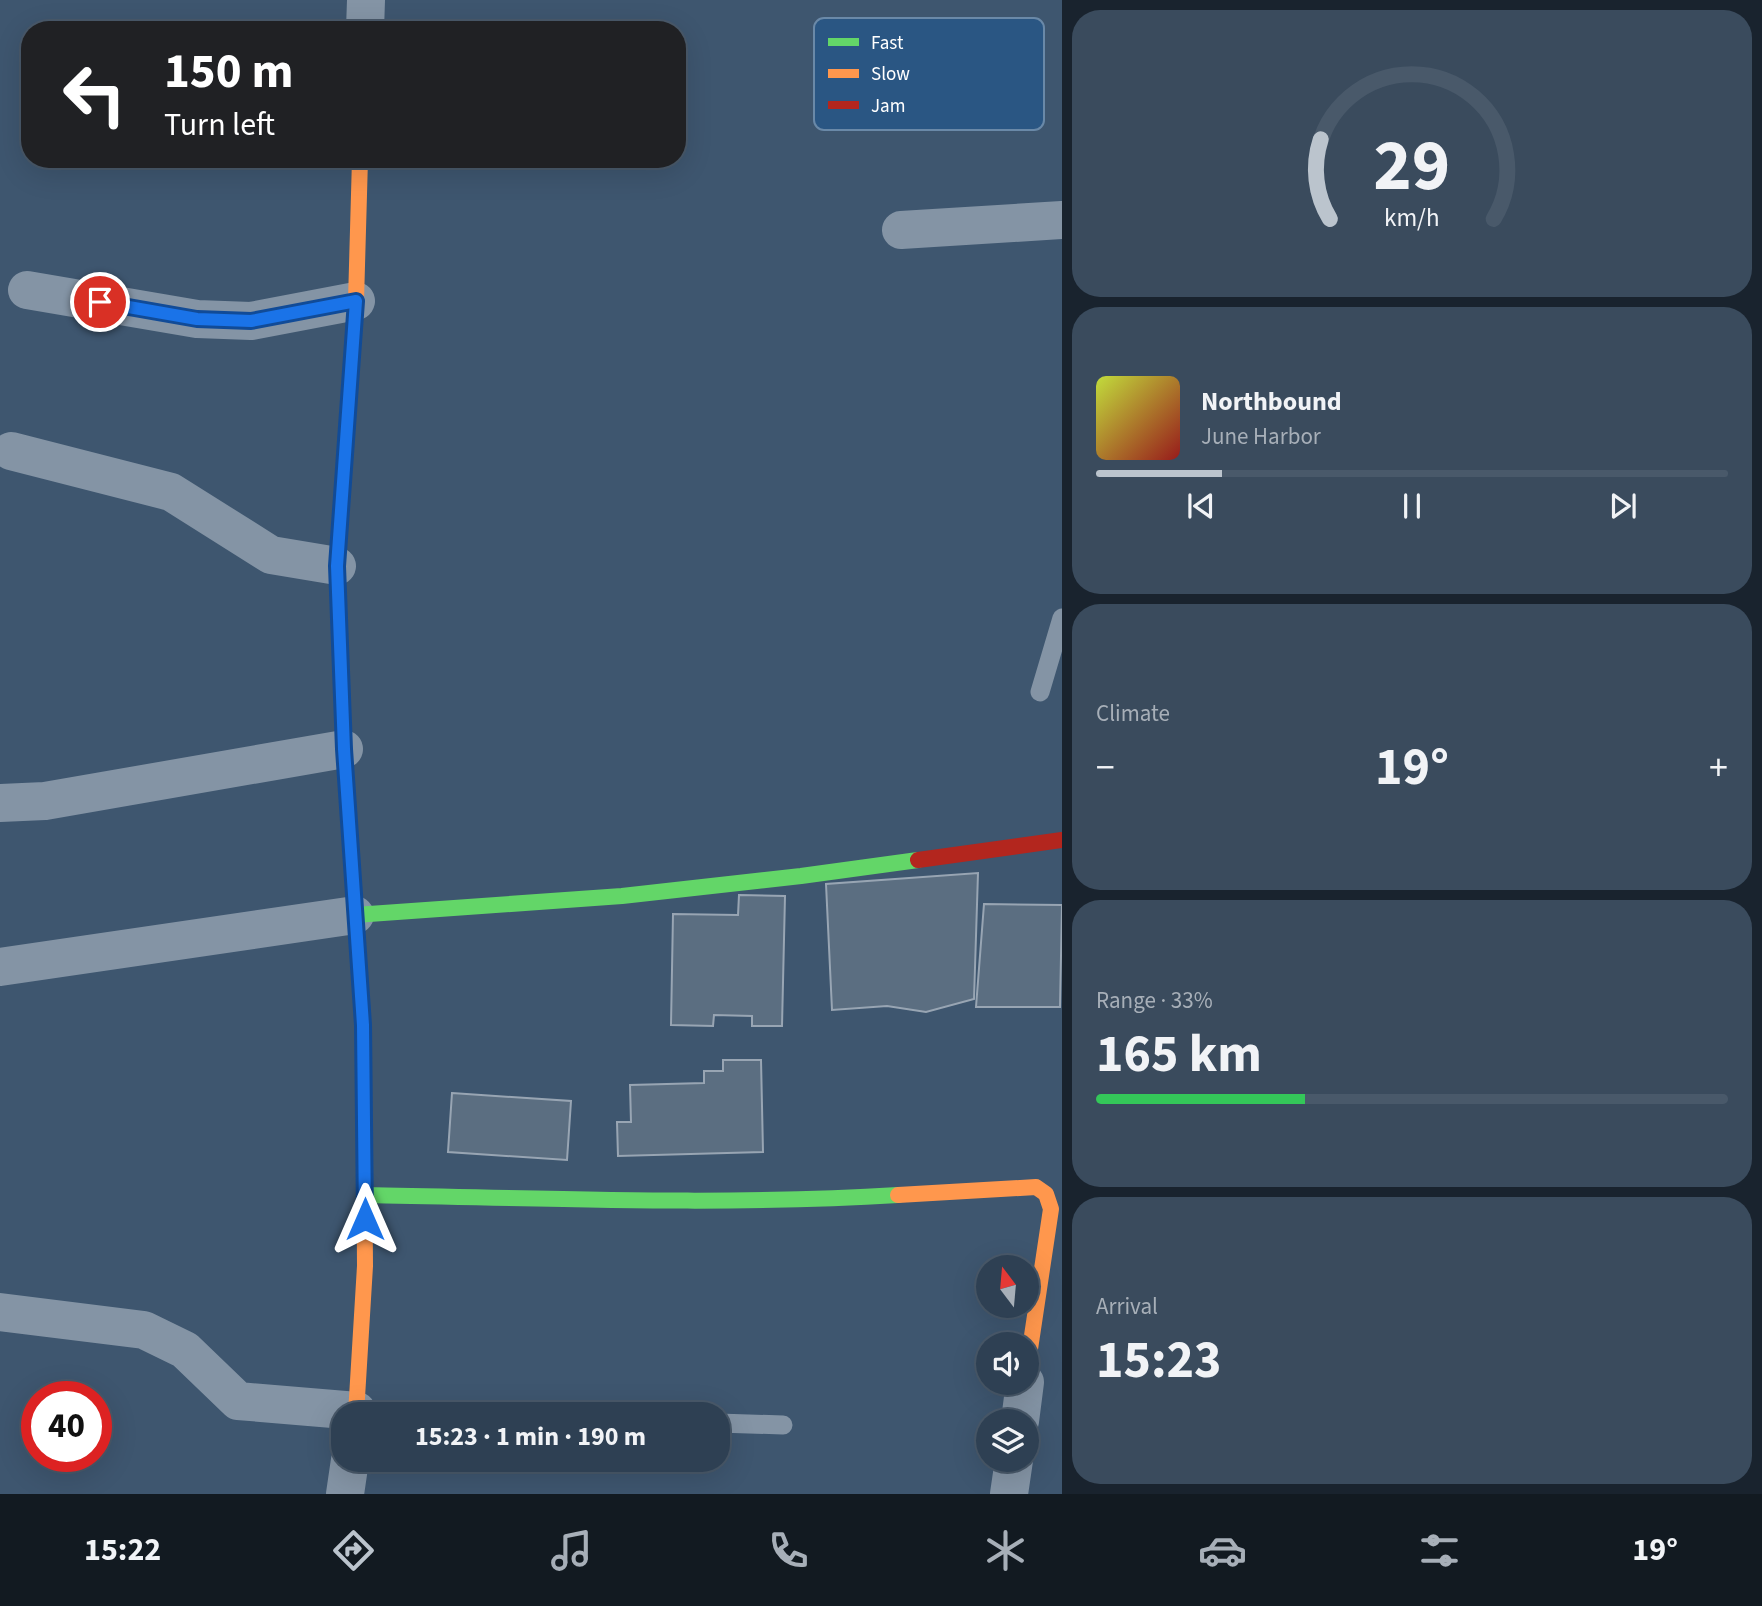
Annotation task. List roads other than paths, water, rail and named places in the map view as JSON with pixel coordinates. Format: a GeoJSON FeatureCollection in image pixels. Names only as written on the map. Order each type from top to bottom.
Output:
{"type":"FeatureCollection","features":[{"type":"Feature","properties":{"kind":"street"},"geometry":{"type":"LineString","coordinates":[[365,21],[366,0]]}},
{"type":"Feature","properties":{"kind":"street"},"geometry":{"type":"LineString","coordinates":[[357,1402],[365,1266],[363,1025],[344,749],[337,566],[356,301],[360,168]]}},
{"type":"Feature","properties":{"kind":"street"},"geometry":{"type":"LineString","coordinates":[[901,230],[1062,220]]}},
{"type":"Feature","properties":{"kind":"street"},"geometry":{"type":"LineString","coordinates":[[27,290],[197,319],[251,321],[356,301]]}},
{"type":"Feature","properties":{"kind":"street"},"geometry":{"type":"LineString","coordinates":[[11,451],[171,492],[271,555],[337,566]]}},
{"type":"Feature","properties":{"kind":"street"},"geometry":{"type":"LineString","coordinates":[[0,803],[45,801],[344,749]]}},
{"type":"Feature","properties":{"kind":"street"},"geometry":{"type":"LineString","coordinates":[[0,967],[355,915],[635,894],[801,876],[1062,840]]}},
{"type":"Feature","properties":{"kind":"street"},"geometry":{"type":"LineString","coordinates":[[365,1195],[671,1201],[825,1200],[1036,1187],[1046,1194],[1051,1209],[1033,1332]]}},
{"type":"Feature","properties":{"kind":"street"},"geometry":{"type":"LineString","coordinates":[[0,1312],[144,1330],[185,1350],[238,1401],[331,1410]]}},
{"type":"Feature","properties":{"kind":"street"},"geometry":{"type":"LineString","coordinates":[[345,1494],[348,1472]]}},
{"type":"Feature","properties":{"kind":"street"},"geometry":{"type":"LineString","coordinates":[[1009,1494],[1012,1472]]}},
{"type":"Feature","properties":{"kind":"lane"},"geometry":{"type":"LineString","coordinates":[[1040,692],[1062,618]]}},
{"type":"Feature","properties":{"kind":"lane"},"geometry":{"type":"LineString","coordinates":[[730,1423],[783,1425]]}}]}
